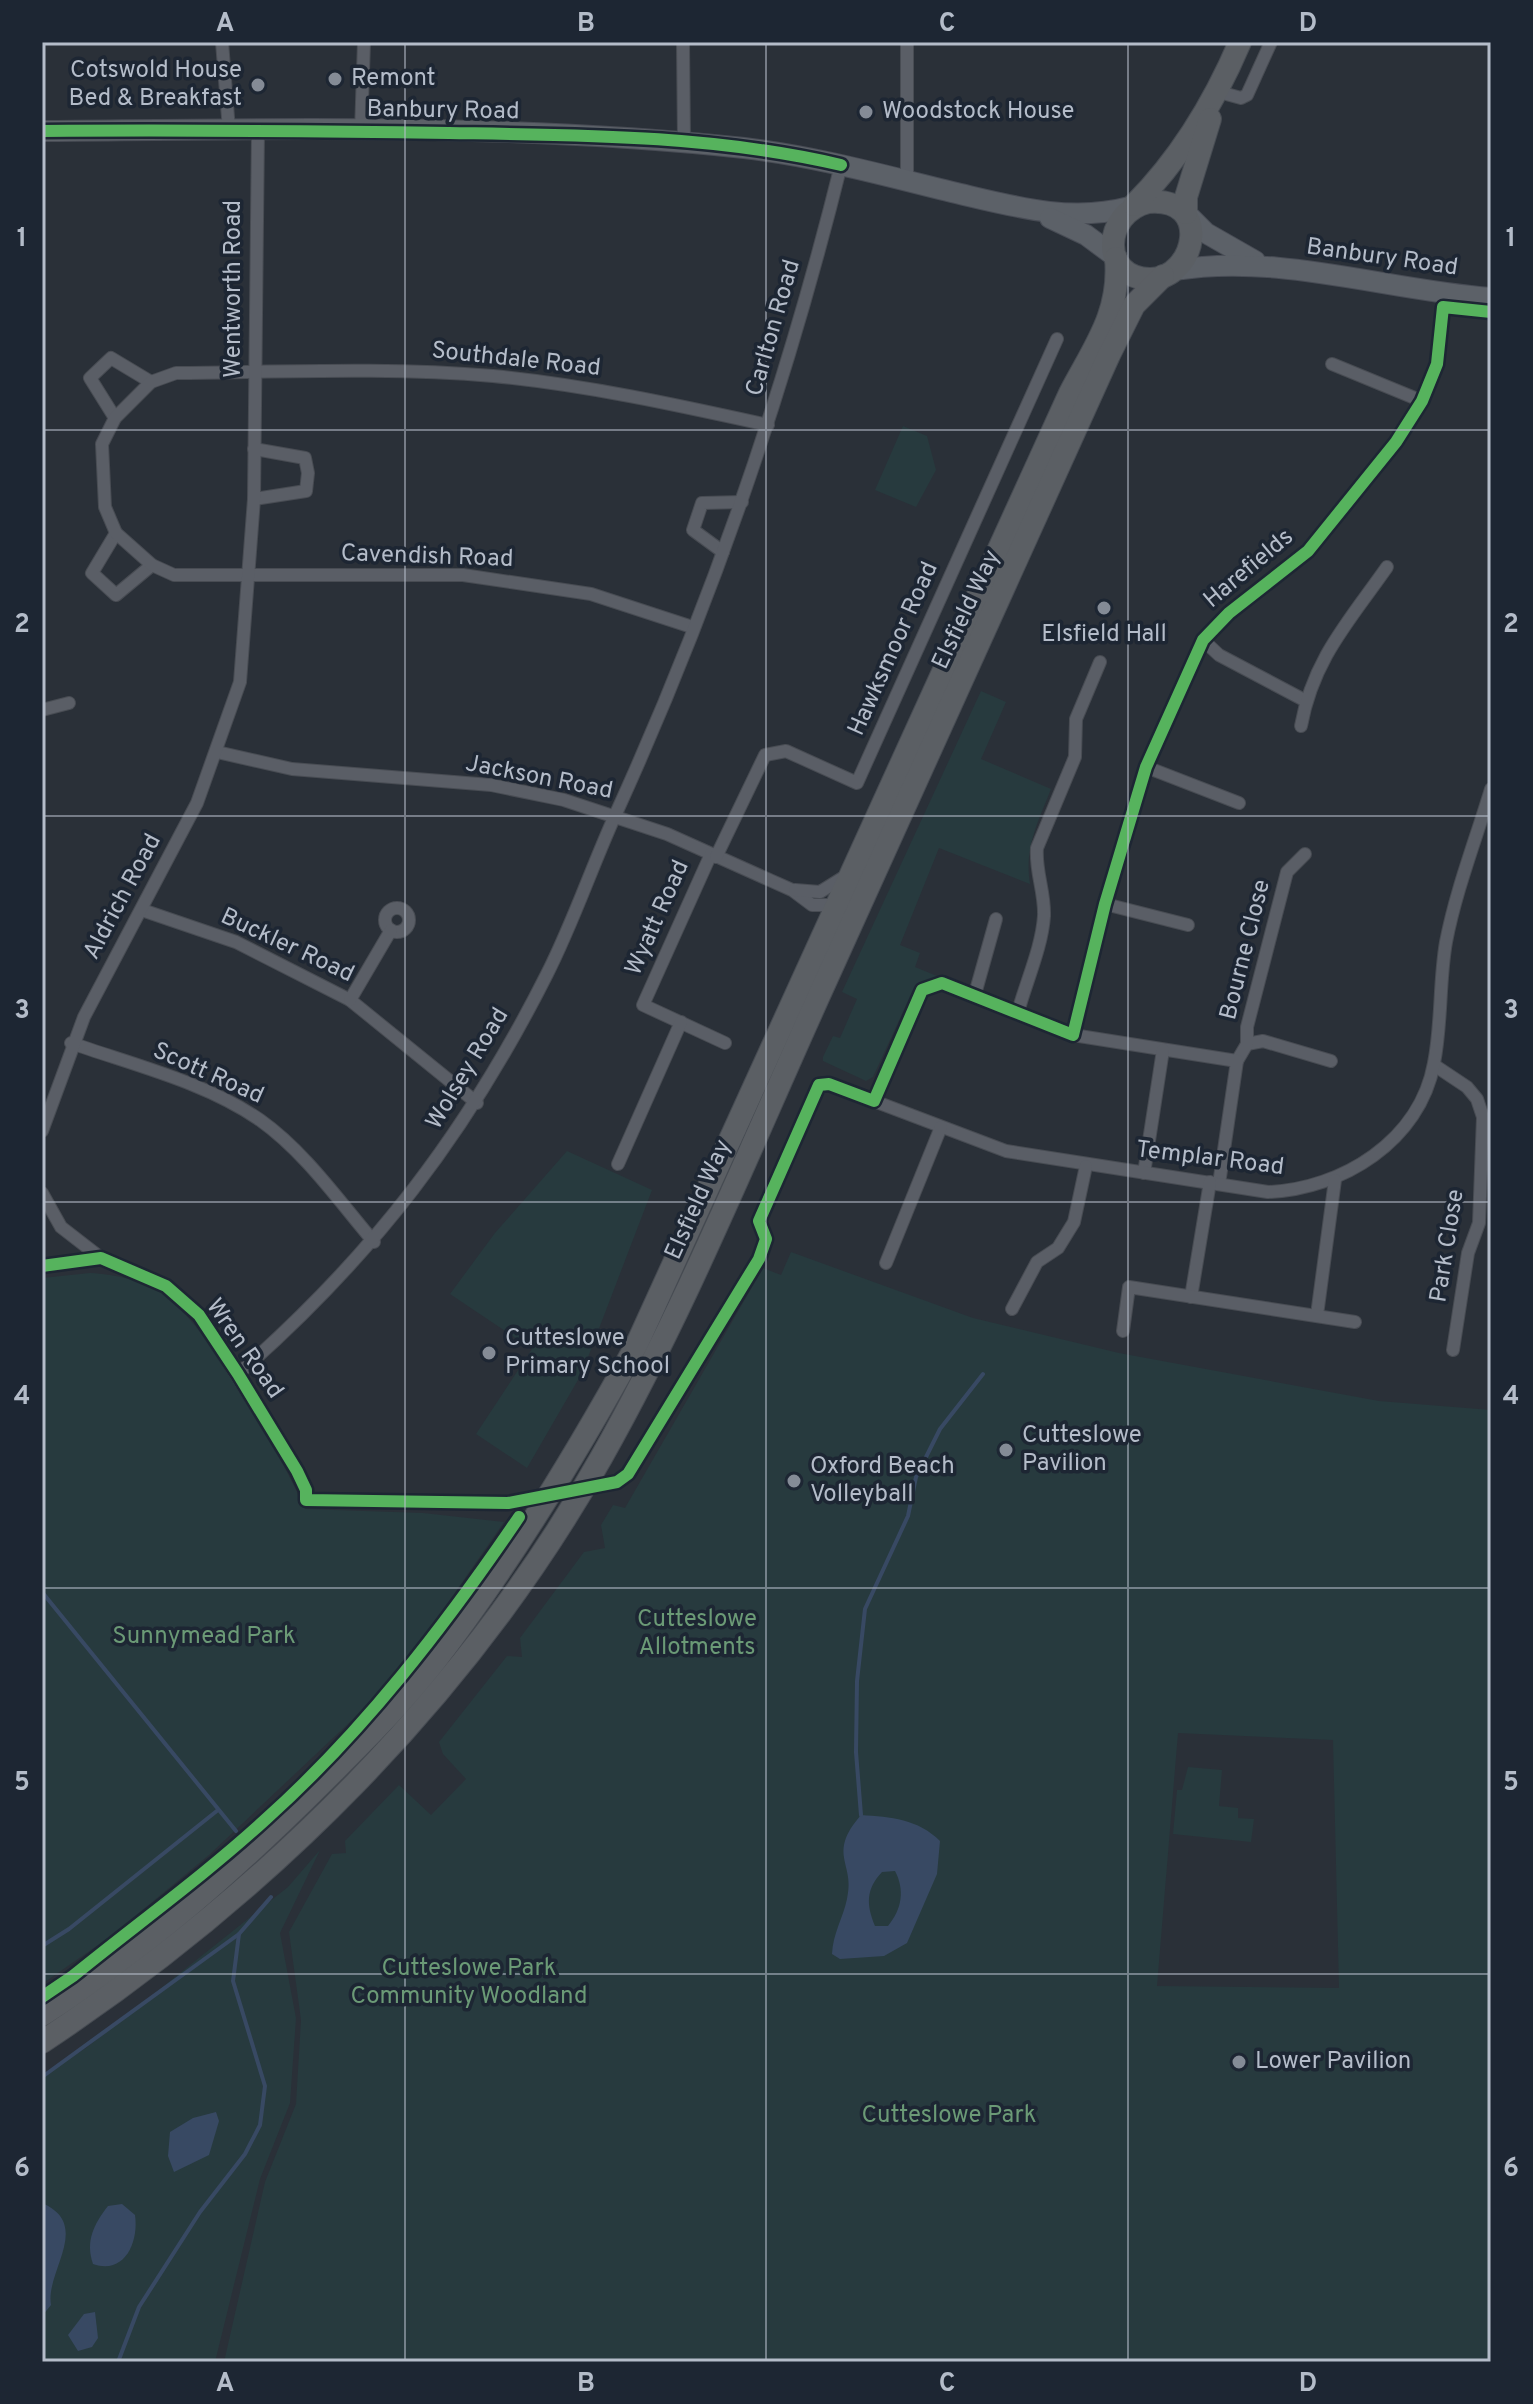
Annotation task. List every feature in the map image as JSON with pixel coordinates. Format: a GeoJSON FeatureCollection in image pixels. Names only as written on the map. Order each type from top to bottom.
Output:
{"type":"FeatureCollection","features":[{"type":"Feature","properties":{"kind":"highway"},"geometry":{"type":"LineString","coordinates":[[1218,95],[1162,177],[1132,206],[1113,237],[1114,256],[1136,276],[1169,273],[1190,242],[1190,180],[1218,95],[1240,42]]}},
{"type":"Feature","properties":{"kind":"highway"},"geometry":{"type":"LineString","coordinates":[[1132,206],[1165,202],[1188,215]]}},
{"type":"Feature","properties":{"kind":"highway","name":"Elsfield Way"},"geometry":{"type":"LineString","coordinates":[[81,2003],[273,1832],[392,1713],[483,1595],[580,1448],[637,1344],[1070,393],[1108,321],[1117,292],[1114,256]]}},
{"type":"Feature","properties":{"kind":"highway","name":"Elsfield Way"},"geometry":{"type":"LineString","coordinates":[[81,2003],[181,1943],[301,1837],[409,1726],[465,1657],[546,1545],[600,1460],[693,1278],[1123,327],[1134,305],[1169,273]]}},
{"type":"Feature","properties":{"kind":"highway"},"geometry":{"type":"LineString","coordinates":[[42,2015],[81,2003]]}},
{"type":"Feature","properties":{"kind":"highway"},"geometry":{"type":"LineString","coordinates":[[42,2042],[81,2003]]}},
{"type":"Feature","properties":{"kind":"main road","name":"Banbury Road"},"geometry":{"type":"LineString","coordinates":[[42,131],[537,134],[684,142],[787,153],[1035,211],[1090,216],[1132,206]]}},
{"type":"Feature","properties":{"kind":"main road","name":"Banbury Road"},"geometry":{"type":"LineString","coordinates":[[1035,211],[1086,235],[1114,256]]}},
{"type":"Feature","properties":{"kind":"main road","name":"Banbury Road"},"geometry":{"type":"LineString","coordinates":[[1188,215],[1219,242],[1266,266]]}},
{"type":"Feature","properties":{"kind":"main road","name":"Banbury Road"},"geometry":{"type":"LineString","coordinates":[[1169,273],[1218,263],[1266,266],[1445,295],[1491,298]]}},
{"type":"Feature","properties":{"kind":"street"},"geometry":{"type":"LineString","coordinates":[[222,42],[229,130]]}},
{"type":"Feature","properties":{"kind":"street"},"geometry":{"type":"LineString","coordinates":[[361,132],[364,42]]}},
{"type":"Feature","properties":{"kind":"street"},"geometry":{"type":"LineString","coordinates":[[683,42],[684,142]]}},
{"type":"Feature","properties":{"kind":"street"},"geometry":{"type":"LineString","coordinates":[[907,42],[907,181]]}},
{"type":"Feature","properties":{"kind":"street"},"geometry":{"type":"LineString","coordinates":[[1218,95],[1241,98],[1247,95],[1271,42]]}},
{"type":"Feature","properties":{"kind":"street","name":"Wentworth Road"},"geometry":{"type":"LineString","coordinates":[[240,682],[254,499],[258,130]]}},
{"type":"Feature","properties":{"kind":"street","name":"Carlton Road"},"geometry":{"type":"LineString","coordinates":[[654,731],[742,502],[768,425],[804,310],[841,165]]}},
{"type":"Feature","properties":{"kind":"street","name":"Harefields"},"geometry":{"type":"LineString","coordinates":[[1073,1035],[1105,904],[1146,767],[1203,640],[1229,613],[1308,551],[1396,442],[1422,401],[1437,364],[1445,295]]}},
{"type":"Feature","properties":{"kind":"street","name":"Hawksmoor Road"},"geometry":{"type":"LineString","coordinates":[[714,856],[765,755],[786,751],[857,783],[1057,339]]}},
{"type":"Feature","properties":{"kind":"street"},"geometry":{"type":"LineString","coordinates":[[115,418],[90,378],[111,358],[151,382],[115,418],[102,444],[105,507],[116,533],[152,565],[116,595],[92,573],[116,533]]}},
{"type":"Feature","properties":{"kind":"street"},"geometry":{"type":"LineString","coordinates":[[1332,364],[1422,401]]}},
{"type":"Feature","properties":{"kind":"street","name":"Southdale Road"},"geometry":{"type":"LineString","coordinates":[[151,382],[176,373],[366,369],[491,376],[640,397],[768,425]]}},
{"type":"Feature","properties":{"kind":"street"},"geometry":{"type":"LineString","coordinates":[[254,449],[305,458],[308,473],[306,491],[254,499]]}},
{"type":"Feature","properties":{"kind":"street"},"geometry":{"type":"LineString","coordinates":[[723,552],[693,530],[702,503],[742,502]]}},
{"type":"Feature","properties":{"kind":"street","name":"Cavendish Road"},"geometry":{"type":"LineString","coordinates":[[152,565],[174,575],[463,575],[591,594],[692,627]]}},
{"type":"Feature","properties":{"kind":"street"},"geometry":{"type":"LineString","coordinates":[[1301,726],[1306,701],[1334,639],[1387,567]]}},
{"type":"Feature","properties":{"kind":"street","name":"Harefields"},"geometry":{"type":"LineString","coordinates":[[1203,640],[1219,655],[1306,701]]}},
{"type":"Feature","properties":{"kind":"street"},"geometry":{"type":"LineString","coordinates":[[1018,1012],[1044,920],[1044,900],[1035,864],[1037,848],[1075,757],[1076,719],[1100,662]]}},
{"type":"Feature","properties":{"kind":"street","name":"Aldrich Road"},"geometry":{"type":"LineString","coordinates":[[42,1131],[71,1043],[197,803],[240,682]]}},
{"type":"Feature","properties":{"kind":"street"},"geometry":{"type":"LineString","coordinates":[[42,710],[69,703]]}},
{"type":"Feature","properties":{"kind":"street","name":"Wolsey Road"},"geometry":{"type":"LineString","coordinates":[[238,1374],[300,1320],[374,1242],[477,1103],[549,971],[615,814],[654,731]]}},
{"type":"Feature","properties":{"kind":"street","name":"Jackson Road"},"geometry":{"type":"LineString","coordinates":[[217,752],[292,769],[491,785],[615,814],[792,890],[812,905],[835,905]]}},
{"type":"Feature","properties":{"kind":"street"},"geometry":{"type":"LineString","coordinates":[[1146,767],[1239,803]]}},
{"type":"Feature","properties":{"kind":"street","name":"Templar Road"},"geometry":{"type":"LineString","coordinates":[[764,1233],[759,1221],[811,1096],[819,1085],[843,1089],[1006,1151],[1086,1166],[1268,1192],[1297,1191],[1335,1180],[1365,1164],[1400,1130],[1419,1101],[1434,1065],[1440,976],[1447,936],[1491,789]]}},
{"type":"Feature","properties":{"kind":"street","name":"Bourne Close"},"geometry":{"type":"LineString","coordinates":[[1237,1061],[1247,1044],[1247,1027],[1287,872],[1305,854]]}},
{"type":"Feature","properties":{"kind":"street","name":"Wyatt Road"},"geometry":{"type":"LineString","coordinates":[[714,856],[643,1005],[725,1043]]}},
{"type":"Feature","properties":{"kind":"street","name":"Jackson Road"},"geometry":{"type":"LineString","coordinates":[[792,890],[820,892],[831,888],[852,870]]}},
{"type":"Feature","properties":{"kind":"street"},"geometry":{"type":"LineString","coordinates":[[835,905],[864,895]]}},
{"type":"Feature","properties":{"kind":"street"},"geometry":{"type":"LineString","coordinates":[[1105,904],[1188,925]]}},
{"type":"Feature","properties":{"kind":"street","name":"Buckler Road"},"geometry":{"type":"LineString","coordinates":[[142,910],[236,942],[294,968],[350,1000],[477,1103]]}},
{"type":"Feature","properties":{"kind":"street"},"geometry":{"type":"LineString","coordinates":[[975,994],[996,919]]}},
{"type":"Feature","properties":{"kind":"street"},"geometry":{"type":"LineString","coordinates":[[350,1000],[391,930]]}},
{"type":"Feature","properties":{"kind":"street"},"geometry":{"type":"LineString","coordinates":[[874,1101],[922,990],[942,983],[1073,1035],[1237,1061],[1191,1297]]}},
{"type":"Feature","properties":{"kind":"street"},"geometry":{"type":"LineString","coordinates":[[618,1164],[681,1022]]}},
{"type":"Feature","properties":{"kind":"street"},"geometry":{"type":"LineString","coordinates":[[1247,1044],[1263,1041],[1331,1061]]}},
{"type":"Feature","properties":{"kind":"street","name":"Scott Road"},"geometry":{"type":"LineString","coordinates":[[71,1043],[177,1080],[260,1120],[297,1153],[374,1242]]}},
{"type":"Feature","properties":{"kind":"street"},"geometry":{"type":"LineString","coordinates":[[1144,1173],[1163,1050]]}},
{"type":"Feature","properties":{"kind":"street","name":"Park Close"},"geometry":{"type":"LineString","coordinates":[[1434,1065],[1467,1087],[1477,1099],[1483,1117],[1487,1150],[1479,1223],[1468,1253],[1453,1350]]}},
{"type":"Feature","properties":{"kind":"street"},"geometry":{"type":"LineString","coordinates":[[886,1263],[941,1127]]}},
{"type":"Feature","properties":{"kind":"street"},"geometry":{"type":"LineString","coordinates":[[1012,1309],[1037,1262],[1058,1248],[1074,1222],[1086,1166]]}},
{"type":"Feature","properties":{"kind":"street"},"geometry":{"type":"LineString","coordinates":[[1317,1315],[1335,1180]]}},
{"type":"Feature","properties":{"kind":"street","name":"Wren Road"},"geometry":{"type":"LineString","coordinates":[[42,1193],[61,1227],[101,1258],[166,1286],[199,1315],[297,1471]]}},
{"type":"Feature","properties":{"kind":"street"},"geometry":{"type":"LineString","coordinates":[[1123,1331],[1129,1287],[1355,1322]]}},
{"type":"Feature","properties":{"kind":"green space"},"geometry":{"type":"Polygon","coordinates":[[[903,426],[927,436],[936,470],[916,507],[875,490],[903,426]]]}},
{"type":"Feature","properties":{"kind":"green space"},"geometry":{"type":"Polygon","coordinates":[[[981,691],[1006,702],[981,759],[1051,789],[1031,847],[1030,884],[939,848],[900,945],[920,953],[915,967],[937,976],[913,990],[873,1077],[866,1081],[823,1061],[833,1036],[840,1038],[857,999],[842,992],[981,691]]]}},
{"type":"Feature","properties":{"kind":"green space"},"geometry":{"type":"Polygon","coordinates":[[[567,1151],[652,1190],[582,1373],[527,1468],[476,1434],[532,1349],[450,1294],[495,1233],[567,1151]]]}},
{"type":"Feature","properties":{"kind":"green space","name":"Cutteslowe Park"},"geometry":{"type":"Polygon","coordinates":[[[791,1252],[973,1318],[1119,1353],[1379,1401],[1491,1410],[1491,2362],[224,2362],[265,2182],[296,2104],[301,2020],[289,1932],[332,1854],[346,1853],[345,1841],[399,1785],[431,1815],[466,1779],[443,1754],[439,1742],[507,1656],[522,1657],[520,1638],[584,1552],[605,1548],[601,1525],[613,1505],[625,1508],[763,1268],[781,1275],[791,1252]],[[1178,1733],[1157,1986],[1339,1988],[1333,1740],[1178,1733]]]}},
{"type":"Feature","properties":{"kind":"green space","name":"Sunnymead Park"},"geometry":{"type":"Polygon","coordinates":[[[90,1273],[140,1282],[166,1296],[185,1315],[205,1338],[244,1395],[305,1509],[423,1513],[504,1522],[413,1653],[368,1705],[209,1855],[111,1936],[42,1984],[42,1278],[90,1273]]]}},
{"type":"Feature","properties":{"kind":"green space"},"geometry":{"type":"Polygon","coordinates":[[[1188,1767],[1222,1770],[1219,1806],[1238,1808],[1238,1818],[1254,1819],[1251,1842],[1173,1834],[1177,1790],[1182,1790],[1188,1767]]]}},
{"type":"Feature","properties":{"kind":"green space"},"geometry":{"type":"Polygon","coordinates":[[[320,1850],[280,1933],[296,2018],[290,2103],[260,2179],[215,2362],[42,2362],[42,2075],[86,2048],[288,1887],[320,1850]]]}},
{"type":"Feature","properties":{"kind":"water"},"geometry":{"type":"Polygon","coordinates":[[[861,1815],[883,1817],[904,1820],[923,1828],[940,1841],[937,1874],[907,1943],[884,1956],[840,1959],[832,1954],[849,1887],[844,1850],[851,1829],[861,1815]],[[895,1871],[882,1872],[870,1891],[870,1911],[875,1926],[888,1926],[896,1913],[901,1892],[895,1871]]]}},
{"type":"Feature","properties":{"kind":"water"},"geometry":{"type":"Polygon","coordinates":[[[216,2112],[219,2121],[209,2155],[174,2172],[168,2156],[170,2132],[193,2118],[216,2112]]]}},
{"type":"Feature","properties":{"kind":"water"},"geometry":{"type":"Polygon","coordinates":[[[42,2203],[57,2212],[64,2223],[66,2236],[54,2278],[51,2305],[42,2316],[42,2203]]]}},
{"type":"Feature","properties":{"kind":"water"},"geometry":{"type":"Polygon","coordinates":[[[122,2204],[135,2215],[132,2246],[121,2261],[113,2265],[93,2264],[90,2248],[95,2226],[108,2206],[122,2204]]]}},
{"type":"Feature","properties":{"kind":"water"},"geometry":{"type":"Polygon","coordinates":[[[95,2312],[98,2338],[92,2347],[78,2351],[68,2335],[84,2314],[95,2312]]]}},
{"type":"Feature","properties":{"kind":"waterway"},"geometry":{"type":"LineString","coordinates":[[861,1815],[856,1752],[857,1681],[865,1609],[908,1516],[916,1477],[940,1429],[983,1374]]}},
{"type":"Feature","properties":{"kind":"waterway"},"geometry":{"type":"LineString","coordinates":[[42,1592],[236,1831]]}},
{"type":"Feature","properties":{"kind":"waterway"},"geometry":{"type":"LineString","coordinates":[[42,1946],[69,1929],[218,1810]]}},
{"type":"Feature","properties":{"kind":"waterway"},"geometry":{"type":"LineString","coordinates":[[42,2077],[239,1934],[271,1897]]}},
{"type":"Feature","properties":{"kind":"waterway"},"geometry":{"type":"LineString","coordinates":[[118,2362],[139,2307],[200,2212],[245,2154],[260,2125],[265,2086],[233,1981],[239,1934]]}},
{"type":"Feature","properties":{"kind":"cycle path"},"geometry":{"type":"LineString","coordinates":[[42,131],[296,131],[646,138],[744,148],[841,165]]}},
{"type":"Feature","properties":{"kind":"cycle path"},"geometry":{"type":"LineString","coordinates":[[42,1266],[101,1258],[166,1286],[199,1315],[297,1471],[306,1490],[306,1500],[508,1503],[617,1482],[628,1474],[759,1259],[766,1239],[759,1221],[819,1085],[829,1084],[874,1101],[922,990],[942,983],[1073,1035],[1105,904],[1146,767],[1203,640],[1229,613],[1308,551],[1396,442],[1422,401],[1437,364],[1443,307],[1491,312]]}},
{"type":"Feature","properties":{"kind":"cycle path"},"geometry":{"type":"LineString","coordinates":[[42,1997],[195,1880],[302,1785],[402,1676],[519,1517]]}},
{"type":"Feature","properties":{"kind":"place","name":"Remont"},"geometry":{"type":"Point","coordinates":[335,79]}},
{"type":"Feature","properties":{"kind":"place","name":"Cotswold House Bed & Breakfast"},"geometry":{"type":"Point","coordinates":[258,85]}},
{"type":"Feature","properties":{"kind":"place","name":"Woodstock House"},"geometry":{"type":"Point","coordinates":[866,112]}},
{"type":"Feature","properties":{"kind":"place","name":"Elsfield Hall"},"geometry":{"type":"Point","coordinates":[1104,608]}},
{"type":"Feature","properties":{"kind":"place","name":"Cutteslowe Primary School"},"geometry":{"type":"Point","coordinates":[489,1353]}},
{"type":"Feature","properties":{"kind":"place","name":"Cutteslowe Pavilion"},"geometry":{"type":"Point","coordinates":[1006,1450]}},
{"type":"Feature","properties":{"kind":"place","name":"Oxford Beach Volleyball"},"geometry":{"type":"Point","coordinates":[794,1481]}},
{"type":"Feature","properties":{"kind":"place","name":"Lower Pavilion"},"geometry":{"type":"Point","coordinates":[1239,2062]}},
{"type":"Feature","properties":{"kind":"park label","name":"Cutteslowe Allotments"},"geometry":{"type":"Point","coordinates":[697,1634]}},
{"type":"Feature","properties":{"kind":"park label","name":"Cutteslowe Park Community Woodland"},"geometry":{"type":"Point","coordinates":[469,1983]}}]}
